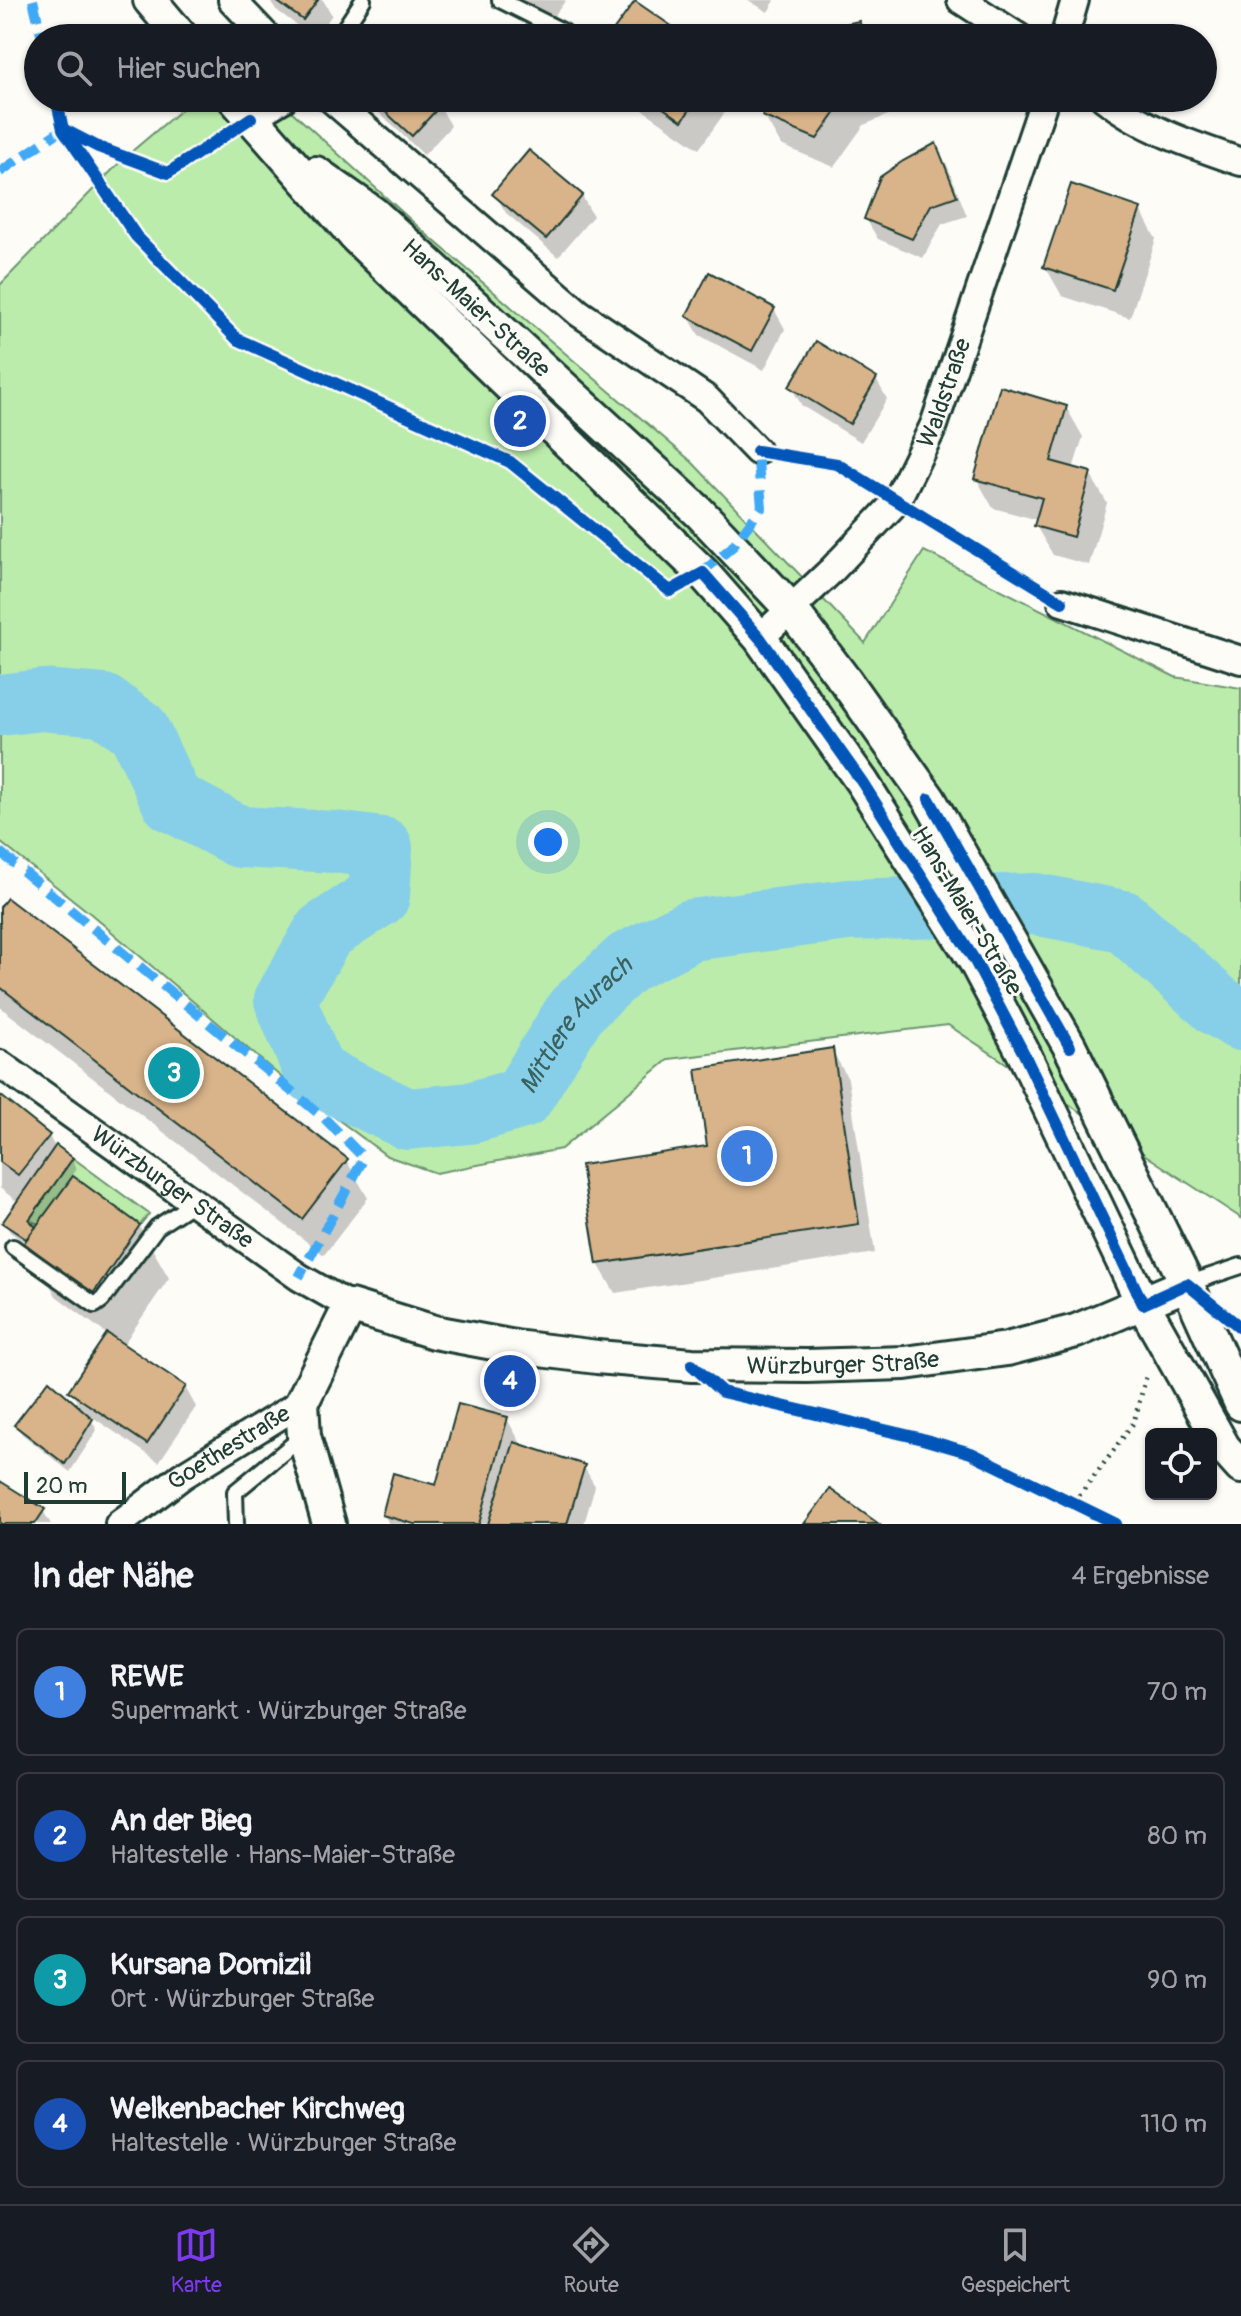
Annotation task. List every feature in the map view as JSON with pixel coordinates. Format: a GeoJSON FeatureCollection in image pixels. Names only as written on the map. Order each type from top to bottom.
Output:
{"type":"FeatureCollection","features":[{"type":"Feature","properties":{"kind":"street"},"geometry":{"type":"LineString","coordinates":[[150,0],[170,24]]}},
{"type":"Feature","properties":{"kind":"street"},"geometry":{"type":"LineString","coordinates":[[232,0],[255,24]]}},
{"type":"Feature","properties":{"kind":"street"},"geometry":{"type":"LineString","coordinates":[[961,0],[998,24]]}},
{"type":"Feature","properties":{"kind":"street"},"geometry":{"type":"LineString","coordinates":[[1068,24],[1075,0]]}},
{"type":"Feature","properties":{"kind":"street","name":"Hans-Maier-Straße"},"geometry":{"type":"LineString","coordinates":[[246,112],[356,237],[703,573],[760,638],[862,782],[975,961],[1024,1054],[1143,1304]]}},
{"type":"Feature","properties":{"kind":"street"},"geometry":{"type":"LineString","coordinates":[[346,112],[579,313],[707,399],[757,451]]}},
{"type":"Feature","properties":{"kind":"street","name":"Waldstraße"},"geometry":{"type":"LineString","coordinates":[[760,638],[832,570],[896,502],[934,425],[1040,112]]}},
{"type":"Feature","properties":{"kind":"street"},"geometry":{"type":"LineString","coordinates":[[1121,112],[1169,137],[1241,162]]}},
{"type":"Feature","properties":{"kind":"street","name":"Hans-Maier-Straße"},"geometry":{"type":"LineString","coordinates":[[275,145],[373,213],[699,512],[790,608],[929,799],[1070,1047],[1187,1284]]}},
{"type":"Feature","properties":{"kind":"street"},"geometry":{"type":"LineString","coordinates":[[1062,602],[1241,660]]}},
{"type":"Feature","properties":{"kind":"street","name":"Würzburger Straße"},"geometry":{"type":"LineString","coordinates":[[0,1064],[299,1277],[350,1306],[434,1332],[515,1347],[692,1365],[905,1363],[1007,1349],[1076,1331],[1187,1284]]}},
{"type":"Feature","properties":{"kind":"street"},"geometry":{"type":"LineString","coordinates":[[1187,1284],[1241,1404]]}},
{"type":"Feature","properties":{"kind":"street"},"geometry":{"type":"LineString","coordinates":[[1143,1304],[1224,1448],[1241,1467]]}},
{"type":"Feature","properties":{"kind":"street"},"geometry":{"type":"LineString","coordinates":[[329,1524],[304,1436],[302,1402],[350,1306]]}},
{"type":"Feature","properties":{"kind":"street","name":"Goethestraße"},"geometry":{"type":"LineString","coordinates":[[119,1524],[182,1476],[302,1402]]}},
{"type":"Feature","properties":{"kind":"lane"},"geometry":{"type":"LineString","coordinates":[[347,24],[363,0]]}},
{"type":"Feature","properties":{"kind":"lane"},"geometry":{"type":"LineString","coordinates":[[500,0],[548,24]]}},
{"type":"Feature","properties":{"kind":"lane"},"geometry":{"type":"LineString","coordinates":[[13,1247],[95,1305],[157,1227],[195,1202]]}},
{"type":"Feature","properties":{"kind":"lane"},"geometry":{"type":"LineString","coordinates":[[1187,1284],[1241,1266]]}},
{"type":"Feature","properties":{"kind":"lane"},"geometry":{"type":"LineString","coordinates":[[236,1524],[235,1492],[304,1436]]}},
{"type":"Feature","properties":{"kind":"path"},"geometry":{"type":"LineString","coordinates":[[1074,1502],[1134,1422],[1146,1376]]}},
{"type":"Feature","properties":{"kind":"green space"},"geometry":{"type":"Polygon","coordinates":[[[178,112],[292,112],[425,233],[692,462],[865,643],[924,551],[1175,677],[1241,688],[1241,1218],[948,1025],[669,1059],[561,1149],[436,1173],[387,1156],[281,1077],[91,914],[0,842],[0,285],[124,158],[178,112]]]}},
{"type":"Feature","properties":{"kind":"green space"},"geometry":{"type":"Polygon","coordinates":[[[73,1158],[149,1214],[140,1225],[74,1177],[38,1224],[29,1220],[73,1158]]]}},
{"type":"Feature","properties":{"kind":"building"},"geometry":{"type":"Polygon","coordinates":[[[275,0],[318,0],[303,20],[275,0]]]}},
{"type":"Feature","properties":{"kind":"building"},"geometry":{"type":"Polygon","coordinates":[[[635,1],[669,24],[618,24],[635,1]]]}},
{"type":"Feature","properties":{"kind":"building"},"geometry":{"type":"Polygon","coordinates":[[[385,112],[434,112],[412,136],[385,112]]]}},
{"type":"Feature","properties":{"kind":"building"},"geometry":{"type":"Polygon","coordinates":[[[669,112],[688,112],[682,121],[669,112]]]}},
{"type":"Feature","properties":{"kind":"building"},"geometry":{"type":"Polygon","coordinates":[[[764,112],[836,112],[817,139],[762,116],[764,112]]]}},
{"type":"Feature","properties":{"kind":"building"},"geometry":{"type":"Polygon","coordinates":[[[936,143],[957,196],[931,205],[912,239],[864,219],[880,177],[936,143]]]}},
{"type":"Feature","properties":{"kind":"building"},"geometry":{"type":"Polygon","coordinates":[[[529,150],[583,195],[546,239],[492,194],[529,150]]]}},
{"type":"Feature","properties":{"kind":"building"},"geometry":{"type":"Polygon","coordinates":[[[1071,184],[1141,208],[1113,290],[1043,267],[1071,184]]]}},
{"type":"Feature","properties":{"kind":"building"},"geometry":{"type":"Polygon","coordinates":[[[709,272],[775,308],[752,351],[686,316],[709,272]]]}},
{"type":"Feature","properties":{"kind":"building"},"geometry":{"type":"Polygon","coordinates":[[[816,341],[877,378],[850,424],[789,387],[816,341]]]}},
{"type":"Feature","properties":{"kind":"building"},"geometry":{"type":"Polygon","coordinates":[[[1000,386],[1067,406],[1051,461],[1091,472],[1073,537],[1034,526],[1042,498],[974,479],[1000,386]]]}},
{"type":"Feature","properties":{"kind":"building"},"geometry":{"type":"Polygon","coordinates":[[[7,898],[348,1159],[302,1219],[0,987],[0,907],[7,898]]]}},
{"type":"Feature","properties":{"kind":"building"},"geometry":{"type":"Polygon","coordinates":[[[833,1048],[859,1224],[597,1264],[581,1165],[707,1146],[696,1069],[833,1048]]]}},
{"type":"Feature","properties":{"kind":"building"},"geometry":{"type":"Polygon","coordinates":[[[0,1095],[50,1135],[18,1175],[0,1162],[0,1095]]]}},
{"type":"Feature","properties":{"kind":"building"},"geometry":{"type":"Polygon","coordinates":[[[56,1145],[73,1158],[29,1220],[36,1227],[26,1239],[2,1223],[56,1145]]]}},
{"type":"Feature","properties":{"kind":"building"},"geometry":{"type":"Polygon","coordinates":[[[73,1176],[140,1225],[92,1295],[24,1243],[73,1176]]]}},
{"type":"Feature","properties":{"kind":"building"},"geometry":{"type":"Polygon","coordinates":[[[107,1333],[186,1386],[147,1444],[68,1391],[107,1333]]]}},
{"type":"Feature","properties":{"kind":"building"},"geometry":{"type":"Polygon","coordinates":[[[49,1380],[93,1419],[65,1464],[14,1425],[49,1380]]]}},
{"type":"Feature","properties":{"kind":"building"},"geometry":{"type":"Polygon","coordinates":[[[458,1404],[508,1417],[479,1524],[414,1524],[382,1515],[393,1473],[436,1485],[458,1404]]]}},
{"type":"Feature","properties":{"kind":"building"},"geometry":{"type":"Polygon","coordinates":[[[514,1442],[585,1465],[567,1524],[488,1524],[514,1442]]]}},
{"type":"Feature","properties":{"kind":"building"},"geometry":{"type":"Polygon","coordinates":[[[0,1481],[45,1509],[35,1524],[0,1524],[0,1481]]]}},
{"type":"Feature","properties":{"kind":"building"},"geometry":{"type":"Polygon","coordinates":[[[830,1489],[879,1524],[804,1524],[830,1489]]]}},
{"type":"Feature","properties":{"kind":"waterway","name":"Mittlere Aurach"},"geometry":{"type":"LineString","coordinates":[[0,705],[42,700],[103,705],[138,729],[172,801],[240,837],[382,848],[379,896],[324,932],[285,1000],[315,1074],[407,1119],[470,1113],[522,1098],[576,1010],[628,962],[691,930],[848,910],[1035,904],[1123,921],[1218,1006],[1241,1020]]}},
{"type":"Feature","properties":{"kind":"marked path"},"geometry":{"type":"LineString","coordinates":[[33,0],[39,24]]}},
{"type":"Feature","properties":{"kind":"marked path"},"geometry":{"type":"LineString","coordinates":[[0,172],[63,129],[68,132]]}},
{"type":"Feature","properties":{"kind":"marked path"},"geometry":{"type":"LineString","coordinates":[[699,575],[732,547],[762,507],[757,451],[762,452]]}},
{"type":"Feature","properties":{"kind":"marked path"},"geometry":{"type":"LineString","coordinates":[[0,852],[323,1117],[364,1158],[299,1277]]}},
{"type":"Feature","properties":{"kind":"cycle path"},"geometry":{"type":"LineString","coordinates":[[59,112],[63,129],[136,236],[237,339],[510,462],[670,591],[703,573],[760,638],[862,782],[975,961],[1024,1054],[1143,1304],[1187,1284],[1241,1328]]}},
{"type":"Feature","properties":{"kind":"cycle path"},"geometry":{"type":"LineString","coordinates":[[65,130],[98,147],[168,173],[251,118]]}},
{"type":"Feature","properties":{"kind":"cycle path"},"geometry":{"type":"LineString","coordinates":[[757,451],[837,464],[1062,602]]}},
{"type":"Feature","properties":{"kind":"cycle path"},"geometry":{"type":"LineString","coordinates":[[929,799],[1070,1047]]}},
{"type":"Feature","properties":{"kind":"cycle path"},"geometry":{"type":"LineString","coordinates":[[692,1365],[722,1392],[971,1453],[1116,1524]]}},
{"type":"Feature","properties":{"kind":"place","name":"An der Bieg"},"geometry":{"type":"Point","coordinates":[520,421]}},
{"type":"Feature","properties":{"kind":"place","name":"Kursana Domizil"},"geometry":{"type":"Point","coordinates":[174,1073]}},
{"type":"Feature","properties":{"kind":"place","name":"REWE"},"geometry":{"type":"Point","coordinates":[747,1156]}},
{"type":"Feature","properties":{"kind":"place","name":"Welkenbacher Kirchweg"},"geometry":{"type":"Point","coordinates":[510,1381]}}]}
